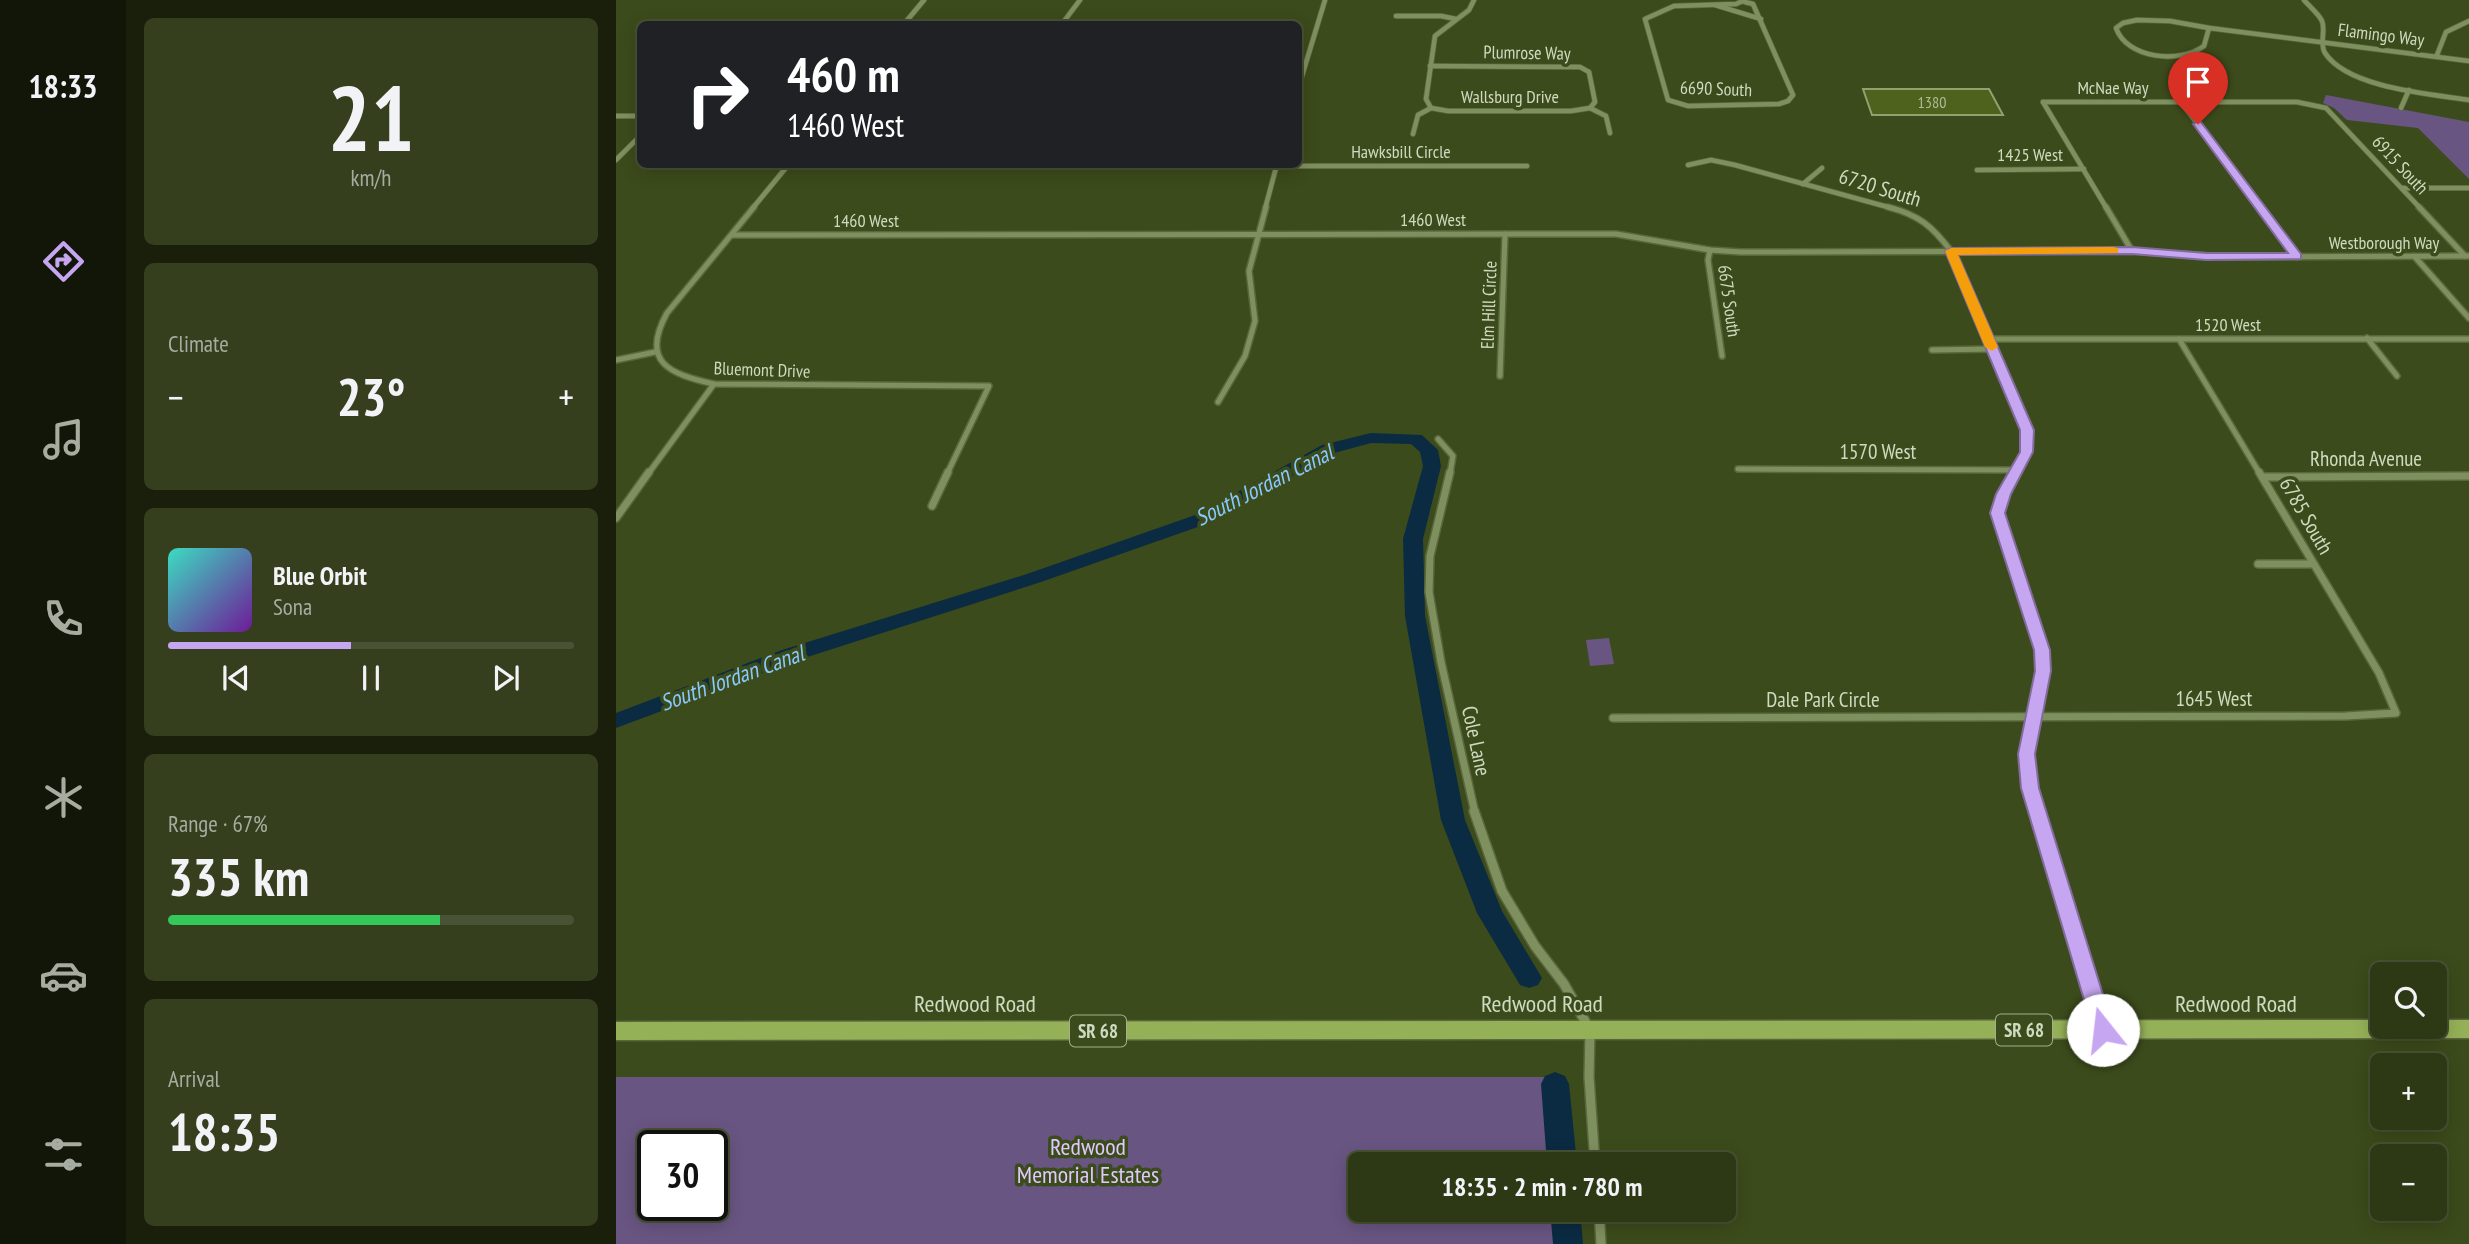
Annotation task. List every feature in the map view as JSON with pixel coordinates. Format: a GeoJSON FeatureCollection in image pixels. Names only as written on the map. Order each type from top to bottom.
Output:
{"type":"FeatureCollection","features":[{"type":"Feature","properties":{"kind":"main road","name":"Redwood Road"},"geometry":{"type":"LineString","coordinates":[[616,1031],[2469,1029]]}},
{"type":"Feature","properties":{"kind":"street"},"geometry":{"type":"LineString","coordinates":[[906,21],[924,0]]}},
{"type":"Feature","properties":{"kind":"street"},"geometry":{"type":"LineString","coordinates":[[1064,21],[1080,0]]}},
{"type":"Feature","properties":{"kind":"street"},"geometry":{"type":"LineString","coordinates":[[1302,76],[1325,0]]}},
{"type":"Feature","properties":{"kind":"street","name":"Wallsburg Drive"},"geometry":{"type":"LineString","coordinates":[[1431,108],[1426,99],[1435,36],[1469,10],[1474,0]]}},
{"type":"Feature","properties":{"kind":"street"},"geometry":{"type":"LineString","coordinates":[[2304,0],[2322,21],[2321,42],[2326,56],[2345,70],[2409,90],[2469,100]]}},
{"type":"Feature","properties":{"kind":"street","name":"6690 South"},"geometry":{"type":"LineString","coordinates":[[1745,1],[1753,4],[1761,19],[1793,94],[1788,101],[1779,104],[1701,105],[1673,103],[1668,100],[1645,19],[1674,6],[1745,1]]}},
{"type":"Feature","properties":{"kind":"street","name":"6690 South"},"geometry":{"type":"LineString","coordinates":[[1714,4],[1729,11],[1761,19]]}},
{"type":"Feature","properties":{"kind":"street"},"geometry":{"type":"LineString","coordinates":[[1396,16],[1441,16],[1457,19]]}},
{"type":"Feature","properties":{"kind":"street","name":"Flamingo Way"},"geometry":{"type":"LineString","coordinates":[[2209,28],[2207,43],[2200,50],[2172,55],[2138,50],[2125,44],[2116,33],[2116,28],[2130,22],[2155,20],[2469,61]]}},
{"type":"Feature","properties":{"kind":"street","name":"Flamingo Way"},"geometry":{"type":"LineString","coordinates":[[2437,55],[2444,32],[2451,26],[2469,21]]}},
{"type":"Feature","properties":{"kind":"street","name":"Plumrose Way"},"geometry":{"type":"LineString","coordinates":[[1430,66],[1580,68],[1589,72],[1592,82],[1595,102],[1590,108]]}},
{"type":"Feature","properties":{"kind":"street"},"geometry":{"type":"LineString","coordinates":[[2401,108],[2409,90]]}},
{"type":"Feature","properties":{"kind":"street","name":"McNae Way"},"geometry":{"type":"LineString","coordinates":[[2084,169],[2043,102],[2308,103]]}},
{"type":"Feature","properties":{"kind":"street"},"geometry":{"type":"LineString","coordinates":[[2181,102],[2297,257]]}},
{"type":"Feature","properties":{"kind":"street","name":"6915 South"},"geometry":{"type":"LineString","coordinates":[[2308,103],[2331,112],[2467,256]]}},
{"type":"Feature","properties":{"kind":"street","name":"Wallsburg Drive"},"geometry":{"type":"LineString","coordinates":[[1413,134],[1418,115],[1431,108],[1448,111],[1572,111],[1590,108]]}},
{"type":"Feature","properties":{"kind":"street"},"geometry":{"type":"LineString","coordinates":[[1590,108],[1606,116],[1610,132]]}},
{"type":"Feature","properties":{"kind":"street"},"geometry":{"type":"LineString","coordinates":[[616,116],[637,116]]}},
{"type":"Feature","properties":{"kind":"street"},"geometry":{"type":"LineString","coordinates":[[616,160],[637,139]]}},
{"type":"Feature","properties":{"kind":"street","name":"6720 South"},"geometry":{"type":"LineString","coordinates":[[1688,164],[1711,160],[1919,217],[1939,233],[1951,251],[2027,430],[2026,452],[2003,494],[1997,513],[2042,650],[2043,671],[2027,754],[2030,788],[2103,1030]]}},
{"type":"Feature","properties":{"kind":"street","name":"Hawksbill Circle"},"geometry":{"type":"LineString","coordinates":[[1302,165],[1527,166]]}},
{"type":"Feature","properties":{"kind":"street"},"geometry":{"type":"LineString","coordinates":[[616,360],[654,352],[658,327],[786,168]]}},
{"type":"Feature","properties":{"kind":"street"},"geometry":{"type":"LineString","coordinates":[[1218,402],[1245,356],[1255,320],[1249,271],[1275,168]]}},
{"type":"Feature","properties":{"kind":"street","name":"6720 South"},"geometry":{"type":"LineString","coordinates":[[1803,184],[1822,168]]}},
{"type":"Feature","properties":{"kind":"street"},"geometry":{"type":"LineString","coordinates":[[2084,169],[2132,251]]}},
{"type":"Feature","properties":{"kind":"street","name":"1425 West"},"geometry":{"type":"LineString","coordinates":[[1977,170],[2084,169]]}},
{"type":"Feature","properties":{"kind":"street"},"geometry":{"type":"LineString","coordinates":[[2402,188],[2469,188]]}},
{"type":"Feature","properties":{"kind":"street","name":"Elm Hill Circle"},"geometry":{"type":"LineString","coordinates":[[1500,376],[1505,234]]}},
{"type":"Feature","properties":{"kind":"street","name":"1460 West"},"geometry":{"type":"LineString","coordinates":[[732,235],[1630,235],[1710,250],[2132,251]]}},
{"type":"Feature","properties":{"kind":"street","name":"6675 South"},"geometry":{"type":"LineString","coordinates":[[1710,250],[1708,260],[1722,356]]}},
{"type":"Feature","properties":{"kind":"street","name":"Westborough Way"},"geometry":{"type":"LineString","coordinates":[[2132,251],[2206,256],[2467,256]]}},
{"type":"Feature","properties":{"kind":"street"},"geometry":{"type":"LineString","coordinates":[[2415,257],[2469,318]]}},
{"type":"Feature","properties":{"kind":"street"},"geometry":{"type":"LineString","coordinates":[[2367,338],[2397,376]]}},
{"type":"Feature","properties":{"kind":"street","name":"1520 West"},"geometry":{"type":"LineString","coordinates":[[1988,339],[2469,339]]}},
{"type":"Feature","properties":{"kind":"street","name":"6785 South"},"geometry":{"type":"LineString","coordinates":[[2179,339],[2379,673],[2396,713]]}},
{"type":"Feature","properties":{"kind":"street"},"geometry":{"type":"LineString","coordinates":[[1932,350],[1992,349]]}},
{"type":"Feature","properties":{"kind":"street","name":"Bluemont Drive"},"geometry":{"type":"LineString","coordinates":[[654,352],[660,362],[681,376],[713,384],[989,386],[932,506]]}},
{"type":"Feature","properties":{"kind":"street"},"geometry":{"type":"LineString","coordinates":[[616,518],[713,384]]}},
{"type":"Feature","properties":{"kind":"street","name":"Cole Lane"},"geometry":{"type":"LineString","coordinates":[[1438,439],[1453,456],[1449,485],[1434,527],[1427,567],[1429,592],[1441,662],[1478,828],[1502,891],[1535,946],[1564,985],[1590,1030]]}},
{"type":"Feature","properties":{"kind":"street","name":"1570 West"},"geometry":{"type":"LineString","coordinates":[[1738,469],[2018,470]]}},
{"type":"Feature","properties":{"kind":"street","name":"Rhonda Avenue"},"geometry":{"type":"LineString","coordinates":[[2263,477],[2469,476]]}},
{"type":"Feature","properties":{"kind":"street"},"geometry":{"type":"LineString","coordinates":[[2258,564],[2313,564]]}},
{"type":"Feature","properties":{"kind":"street","name":"1645 West"},"geometry":{"type":"LineString","coordinates":[[2033,717],[2346,716],[2396,713]]}},
{"type":"Feature","properties":{"kind":"street","name":"Dale Park Circle"},"geometry":{"type":"LineString","coordinates":[[1613,718],[2033,717]]}},
{"type":"Feature","properties":{"kind":"street"},"geometry":{"type":"LineString","coordinates":[[1590,1030],[1589,1077],[1594,1152]]}},
{"type":"Feature","properties":{"kind":"street"},"geometry":{"type":"LineString","coordinates":[[1600,1222],[1601,1244]]}},
{"type":"Feature","properties":{"kind":"green space"},"geometry":{"type":"Polygon","coordinates":[[[2326,95],[2469,122],[2469,179],[2418,128],[2347,120],[2334,108],[2323,103],[2326,95]]]}},
{"type":"Feature","properties":{"kind":"green space"},"geometry":{"type":"Polygon","coordinates":[[[1609,638],[1614,664],[1590,666],[1586,640],[1609,638]]]}},
{"type":"Feature","properties":{"kind":"green space","name":"Redwood Memorial Estates"},"geometry":{"type":"Polygon","coordinates":[[[616,1077],[1545,1077],[1552,1152],[1348,1152],[1348,1222],[1558,1222],[1560,1244],[616,1244],[616,1077]]]}},
{"type":"Feature","properties":{"kind":"building"},"geometry":{"type":"Polygon","coordinates":[[[1863,89],[1989,89],[2003,115],[1872,115],[1863,89]]]}},
{"type":"Feature","properties":{"kind":"waterway","name":"South Jordan Canal"},"geometry":{"type":"LineString","coordinates":[[616,721],[790,655],[1034,578],[1205,518],[1328,449],[1371,438],[1416,439],[1429,450],[1432,466],[1413,539],[1415,616],[1453,820],[1490,913],[1529,978]]}},
{"type":"Feature","properties":{"kind":"waterway","name":"South Jordan Canal"},"geometry":{"type":"LineString","coordinates":[[1555,1084],[1561,1152]]}},
{"type":"Feature","properties":{"kind":"waterway","name":"South Jordan Canal"},"geometry":{"type":"LineString","coordinates":[[1566,1222],[1568,1244]]}},
{"type":"Feature","properties":{"kind":"slow traffic"},"geometry":{"type":"LineString","coordinates":[[1992,347],[1951,251],[2113,251]]}},
{"type":"Feature","properties":{"kind":"route"},"geometry":{"type":"LineString","coordinates":[[2103,1030],[2030,788],[2027,754],[2043,671],[2042,650],[1997,513],[2003,494],[2026,452],[2027,430],[1951,251],[2144,251],[2206,256],[2297,257],[2198,124]]}}]}
